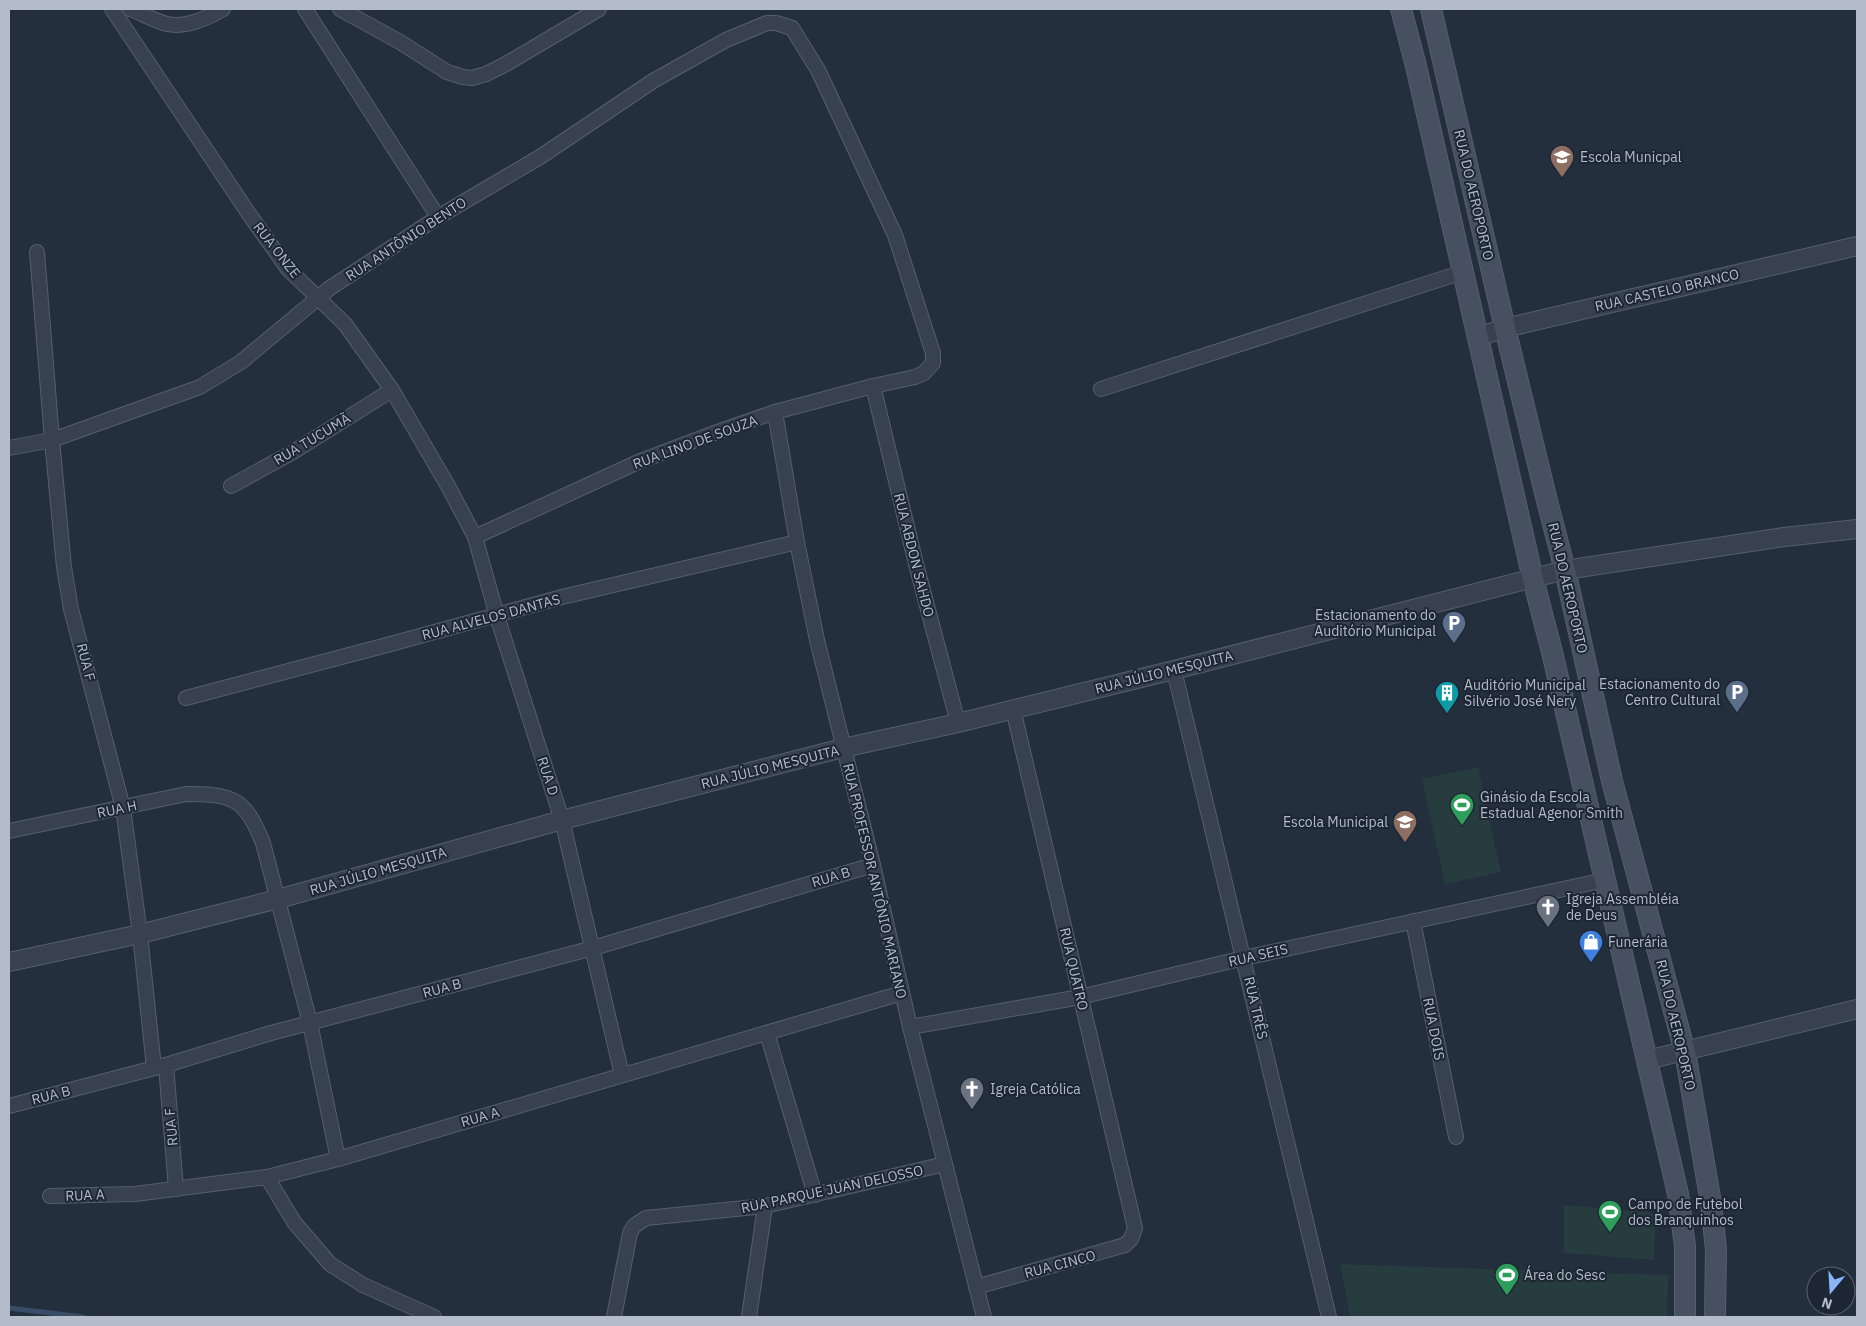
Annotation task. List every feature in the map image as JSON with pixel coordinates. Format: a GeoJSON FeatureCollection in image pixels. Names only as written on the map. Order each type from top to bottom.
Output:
{"type":"FeatureCollection","features":[{"type":"Feature","properties":{"kind":"main road","name":"RUA DO AEROPORTO"},"geometry":{"type":"LineString","coordinates":[[1402,9],[1533,579],[1678,1194],[1685,1246],[1685,1317]]}},
{"type":"Feature","properties":{"kind":"main road","name":"RUA DO AEROPORTO"},"geometry":{"type":"LineString","coordinates":[[1431,9],[1505,328],[1546,497],[1566,570],[1612,781],[1685,1052],[1711,1203],[1716,1249],[1715,1317]]}},
{"type":"Feature","properties":{"kind":"street","name":"RUA ONZE"},"geometry":{"type":"LineString","coordinates":[[112,9],[282,262],[345,324],[392,390],[448,486]]}},
{"type":"Feature","properties":{"kind":"street"},"geometry":{"type":"LineString","coordinates":[[130,9],[168,24],[189,23],[223,9]]}},
{"type":"Feature","properties":{"kind":"street"},"geometry":{"type":"LineString","coordinates":[[305,9],[438,217]]}},
{"type":"Feature","properties":{"kind":"street"},"geometry":{"type":"LineString","coordinates":[[340,9],[400,42],[447,72],[472,78],[486,74],[506,64],[599,9]]}},
{"type":"Feature","properties":{"kind":"street","name":"RUA ANTÔNIO BENTO"},"geometry":{"type":"LineString","coordinates":[[9,448],[52,440],[200,388],[241,362],[318,298],[438,217],[540,157],[653,81],[726,40],[767,23],[776,23],[792,28],[818,70],[895,235],[933,353],[933,363],[924,373]]}},
{"type":"Feature","properties":{"kind":"street","name":"RUA CASTELO BRANCO"},"geometry":{"type":"LineString","coordinates":[[1478,337],[1505,328],[1857,246]]}},
{"type":"Feature","properties":{"kind":"street","name":"RUA F"},"geometry":{"type":"LineString","coordinates":[[38,252],[52,440],[64,566],[71,609],[123,808],[176,1189]]}},
{"type":"Feature","properties":{"kind":"street"},"geometry":{"type":"LineString","coordinates":[[1101,389],[1463,272]]}},
{"type":"Feature","properties":{"kind":"street","name":"RUA LINO DE SOUZA"},"geometry":{"type":"LineString","coordinates":[[475,537],[638,462],[717,432],[776,412],[873,386],[915,377],[924,373]]}},
{"type":"Feature","properties":{"kind":"street","name":"RUA ABDON SAHDO"},"geometry":{"type":"LineString","coordinates":[[873,386],[917,568],[958,723]]}},
{"type":"Feature","properties":{"kind":"street","name":"RUA TUCUMÃ"},"geometry":{"type":"LineString","coordinates":[[231,486],[293,452],[392,390]]}},
{"type":"Feature","properties":{"kind":"street","name":"RUA PROFESSOR ANTÔNIO MARIANO"},"geometry":{"type":"LineString","coordinates":[[776,412],[797,542],[817,640],[873,864],[910,1027],[984,1317]]}},
{"type":"Feature","properties":{"kind":"street","name":"RUA D"},"geometry":{"type":"LineString","coordinates":[[448,486],[475,537],[497,616],[562,820],[622,1075]]}},
{"type":"Feature","properties":{"kind":"street","name":"RUA JÚLIO MESQUITA"},"geometry":{"type":"LineString","coordinates":[[9,962],[140,934],[278,899],[562,820],[843,748],[958,723],[1174,670],[1566,570],[1784,537],[1857,529]]}},
{"type":"Feature","properties":{"kind":"street","name":"RUA ALVELOS DANTAS"},"geometry":{"type":"LineString","coordinates":[[186,698],[562,597],[797,542]]}},
{"type":"Feature","properties":{"kind":"street","name":"RUA TRÊS"},"geometry":{"type":"LineString","coordinates":[[1174,670],[1329,1317]]}},
{"type":"Feature","properties":{"kind":"street","name":"RUA QUATRO"},"geometry":{"type":"LineString","coordinates":[[1013,709],[1135,1228]]}},
{"type":"Feature","properties":{"kind":"street","name":"RUA H"},"geometry":{"type":"LineString","coordinates":[[9,831],[186,794],[226,796],[244,806],[254,820],[263,843],[278,899]]}},
{"type":"Feature","properties":{"kind":"street","name":"RUA B"},"geometry":{"type":"LineString","coordinates":[[9,1106],[160,1067],[271,1033],[593,948],[873,864]]}},
{"type":"Feature","properties":{"kind":"street","name":"RUA SEIS"},"geometry":{"type":"LineString","coordinates":[[910,1027],[1080,997],[1244,958],[1605,880]]}},
{"type":"Feature","properties":{"kind":"street"},"geometry":{"type":"LineString","coordinates":[[278,899],[310,1023],[338,1159]]}},
{"type":"Feature","properties":{"kind":"street","name":"RUA DOIS"},"geometry":{"type":"LineString","coordinates":[[1413,921],[1456,1137]]}},
{"type":"Feature","properties":{"kind":"street","name":"RUA A"},"geometry":{"type":"LineString","coordinates":[[50,1196],[135,1194],[267,1178],[338,1159],[902,994]]}},
{"type":"Feature","properties":{"kind":"street"},"geometry":{"type":"LineString","coordinates":[[1647,1060],[1857,1009]]}},
{"type":"Feature","properties":{"kind":"street"},"geometry":{"type":"LineString","coordinates":[[767,1033],[815,1195]]}},
{"type":"Feature","properties":{"kind":"street","name":"RUA PARQUE JUAN DELOSSO"},"geometry":{"type":"LineString","coordinates":[[614,1317],[630,1233],[634,1226],[646,1218],[765,1206],[945,1164]]}},
{"type":"Feature","properties":{"kind":"street"},"geometry":{"type":"LineString","coordinates":[[267,1178],[294,1222],[330,1264],[363,1285],[434,1317]]}},
{"type":"Feature","properties":{"kind":"street"},"geometry":{"type":"LineString","coordinates":[[749,1317],[765,1206]]}},
{"type":"Feature","properties":{"kind":"street","name":"RUA CINCO"},"geometry":{"type":"LineString","coordinates":[[976,1287],[1125,1245],[1131,1239],[1135,1228]]}},
{"type":"Feature","properties":{"kind":"green space","name":"Ginásio da Escola Estadual Agenor Smith"},"geometry":{"type":"Polygon","coordinates":[[[1478,767],[1501,872],[1445,884],[1422,779],[1478,767]]]}},
{"type":"Feature","properties":{"kind":"green space","name":"Campo de Futebol dos Branquinhos"},"geometry":{"type":"Polygon","coordinates":[[[1564,1205],[1656,1213],[1654,1260],[1564,1253],[1564,1205]]]}},
{"type":"Feature","properties":{"kind":"green space","name":"Área do Sesc"},"geometry":{"type":"Polygon","coordinates":[[[1340,1264],[1668,1275],[1667,1317],[1350,1317],[1340,1264]]]}},
{"type":"Feature","properties":{"kind":"waterway"},"geometry":{"type":"LineString","coordinates":[[9,1308],[83,1317]]}},
{"type":"Feature","properties":{"kind":"place","name":"Escola Municpal"},"geometry":{"type":"Point","coordinates":[1562,178]}},
{"type":"Feature","properties":{"kind":"place","name":"Estacionamento do Auditório Municipal"},"geometry":{"type":"Point","coordinates":[1454,644]}},
{"type":"Feature","properties":{"kind":"place","name":"Estacionamento do Centro Cultural"},"geometry":{"type":"Point","coordinates":[1737,713]}},
{"type":"Feature","properties":{"kind":"place","name":"Auditório Municipal Silvério José Nery"},"geometry":{"type":"Point","coordinates":[1447,714]}},
{"type":"Feature","properties":{"kind":"place","name":"Ginásio da Escola Estadual Agenor Smith"},"geometry":{"type":"Point","coordinates":[1462,826]}},
{"type":"Feature","properties":{"kind":"place","name":"Escola Municipal"},"geometry":{"type":"Point","coordinates":[1405,843]}},
{"type":"Feature","properties":{"kind":"place","name":"Igreja Assembléia de Deus"},"geometry":{"type":"Point","coordinates":[1548,928]}},
{"type":"Feature","properties":{"kind":"place","name":"Funerária"},"geometry":{"type":"Point","coordinates":[1591,963]}},
{"type":"Feature","properties":{"kind":"place","name":"Igreja Católica"},"geometry":{"type":"Point","coordinates":[972,1110]}},
{"type":"Feature","properties":{"kind":"place","name":"Campo de Futebol dos Branquinhos"},"geometry":{"type":"Point","coordinates":[1610,1233]}},
{"type":"Feature","properties":{"kind":"place","name":"Área do Sesc"},"geometry":{"type":"Point","coordinates":[1507,1296]}}]}
